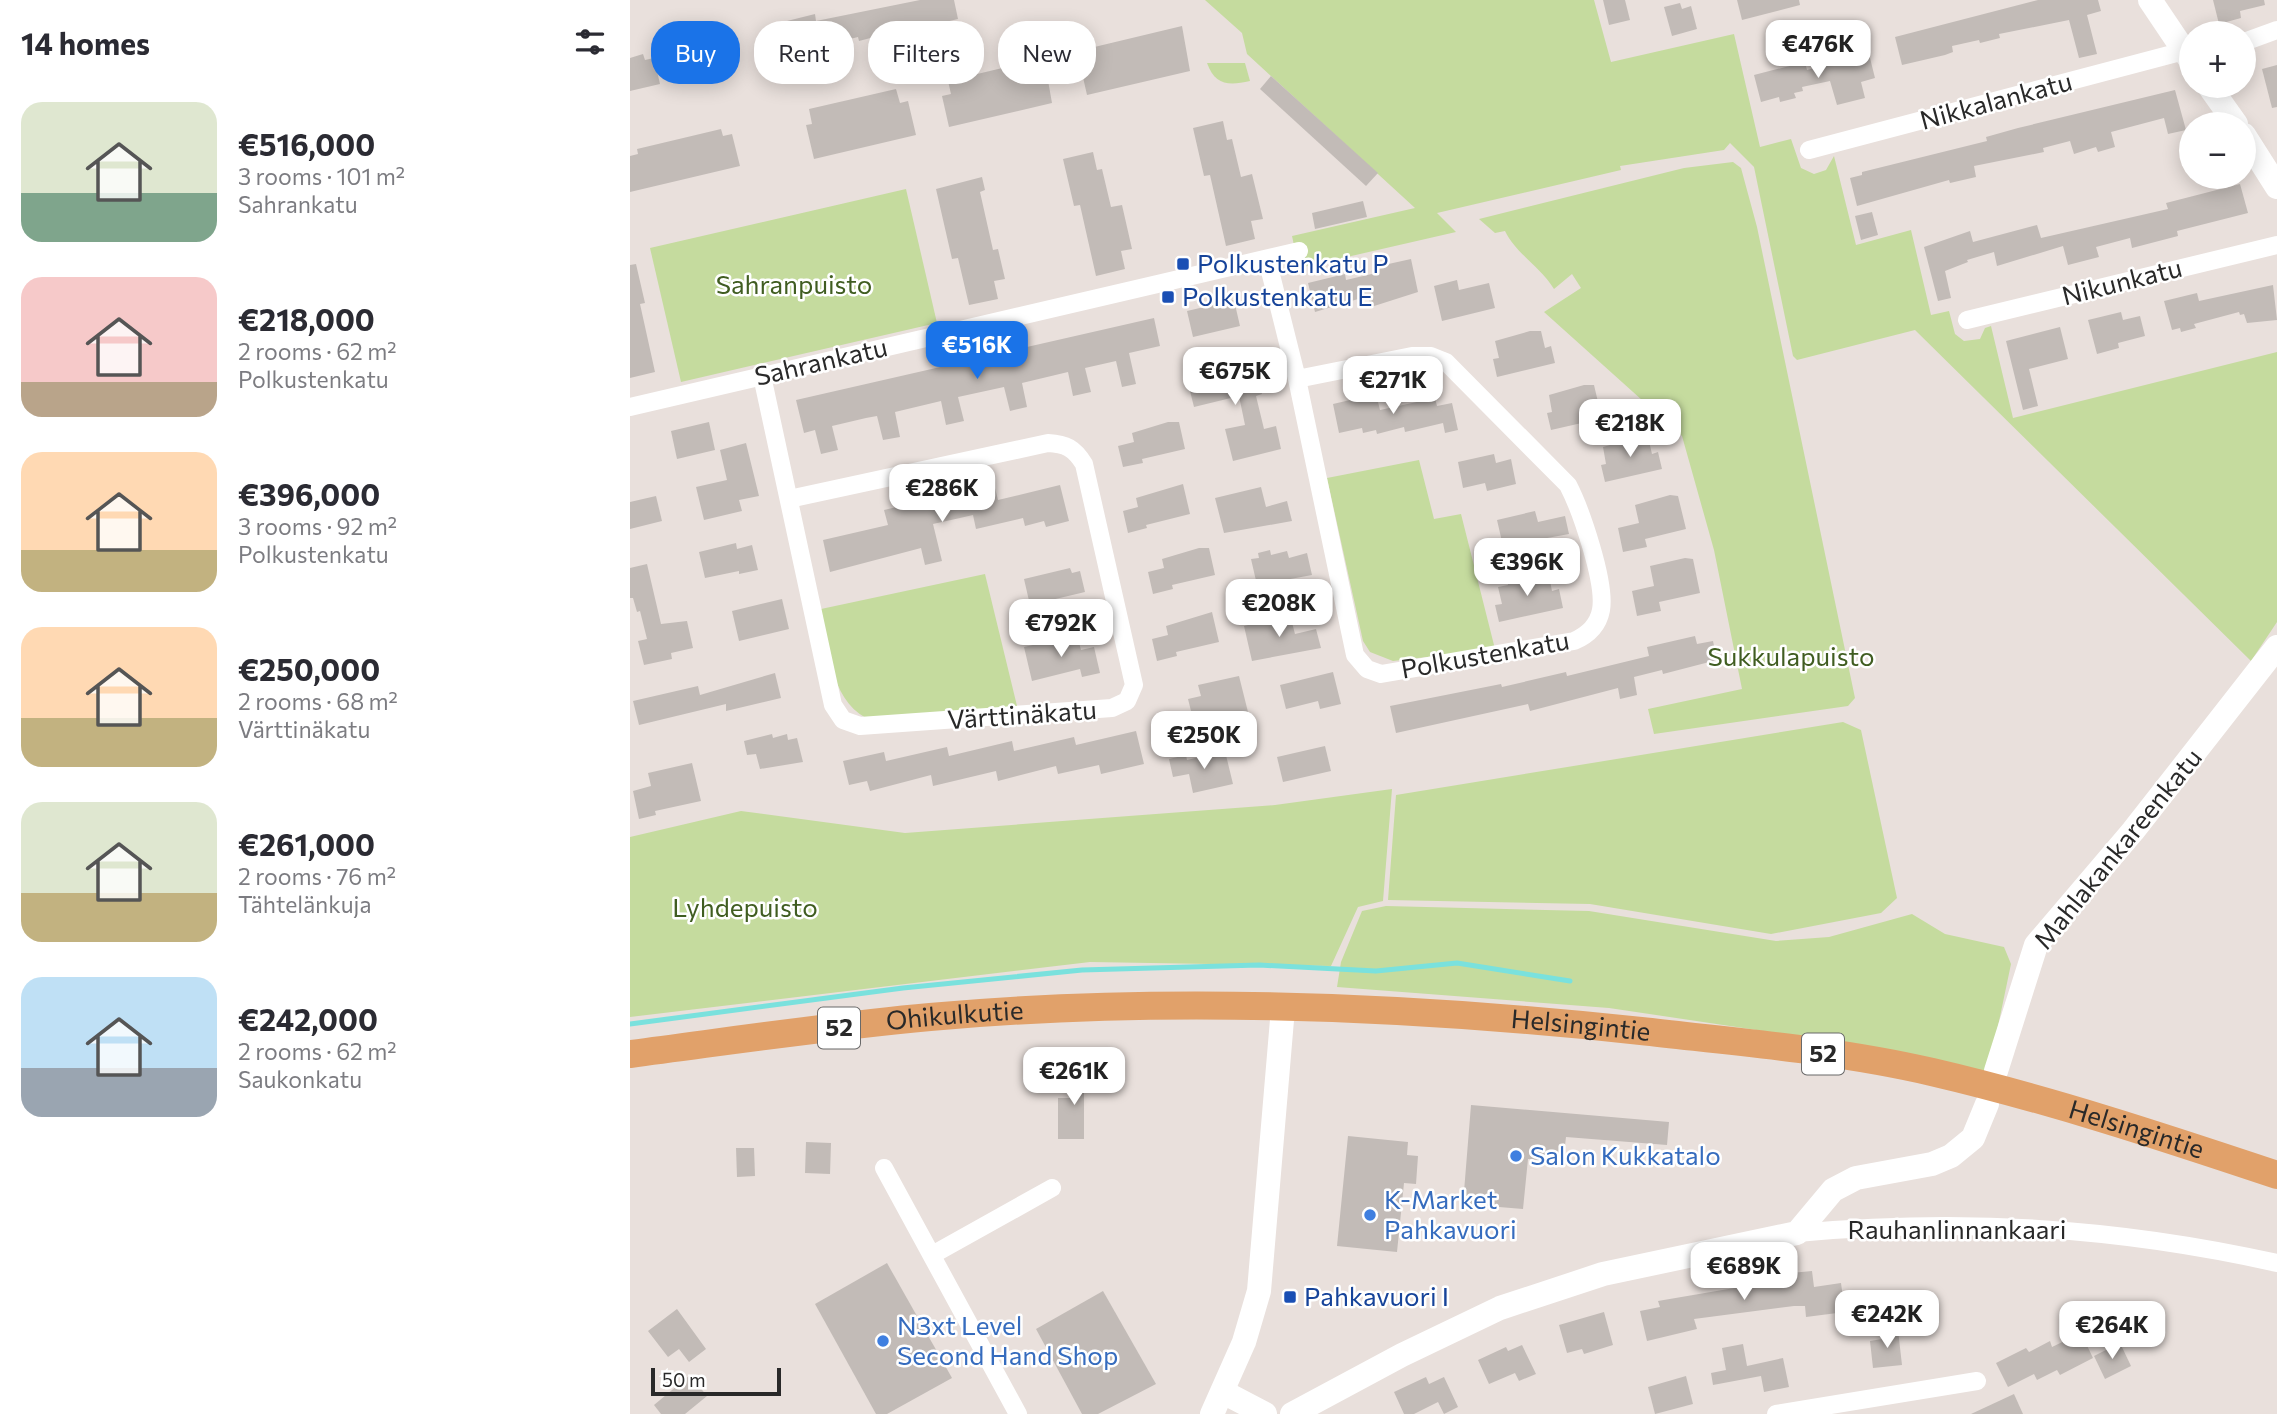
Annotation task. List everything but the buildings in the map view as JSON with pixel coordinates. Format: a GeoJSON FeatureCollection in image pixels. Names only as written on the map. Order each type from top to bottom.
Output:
{"type":"FeatureCollection","features":[{"type":"Feature","properties":{"kind":"main road","name":"Ohikulkutie"},"geometry":{"type":"LineString","coordinates":[[630,1054],[931,1017],[1116,1008],[1283,1008]]}},
{"type":"Feature","properties":{"kind":"main road","name":"Helsingintie"},"geometry":{"type":"LineString","coordinates":[[1283,1008],[1518,1018],[1758,1044],[1927,1071],[2104,1120],[2277,1175]]}},
{"type":"Feature","properties":{"kind":"street"},"geometry":{"type":"LineString","coordinates":[[2150,0],[2179,44]]}},
{"type":"Feature","properties":{"kind":"street"},"geometry":{"type":"LineString","coordinates":[[2256,38],[2277,30]]}},
{"type":"Feature","properties":{"kind":"street","name":"Nikkalankatu"},"geometry":{"type":"LineString","coordinates":[[1808,150],[2179,58]]}},
{"type":"Feature","properties":{"kind":"street"},"geometry":{"type":"LineString","coordinates":[[2256,154],[2277,187]]}},
{"type":"Feature","properties":{"kind":"street","name":"Nikunkatu"},"geometry":{"type":"LineString","coordinates":[[1967,320],[2277,245]]}},
{"type":"Feature","properties":{"kind":"street","name":"Sahrankatu"},"geometry":{"type":"LineString","coordinates":[[630,407],[1298,251]]}},
{"type":"Feature","properties":{"kind":"street","name":"Polkustenkatu"},"geometry":{"type":"LineString","coordinates":[[1268,259],[1297,379],[1355,655],[1360,664],[1381,674],[1574,641],[1591,631],[1601,613],[1602,600],[1578,504],[1567,485],[1446,362],[1431,356],[1412,356],[1297,379]]}},
{"type":"Feature","properties":{"kind":"street","name":"Värttinäkatu"},"geometry":{"type":"LineString","coordinates":[[762,376],[833,705],[843,720],[860,726],[1017,717],[1112,708],[1127,701],[1133,693],[1134,685],[1084,464],[1066,444],[1048,443],[789,499]]}},
{"type":"Feature","properties":{"kind":"street","name":"Mahlakankareenkatu"},"geometry":{"type":"LineString","coordinates":[[1996,1071],[2036,945],[2133,831],[2277,647]]}},
{"type":"Feature","properties":{"kind":"street"},"geometry":{"type":"LineString","coordinates":[[1265,1414],[1217,1403],[1244,1342],[1259,1292],[1283,1008]]}},
{"type":"Feature","properties":{"kind":"street"},"geometry":{"type":"LineString","coordinates":[[1797,1233],[1833,1190],[1856,1178],[1932,1164],[1951,1156],[1973,1138],[1987,1104]]}},
{"type":"Feature","properties":{"kind":"street"},"geometry":{"type":"LineString","coordinates":[[884,1168],[1018,1414]]}},
{"type":"Feature","properties":{"kind":"street"},"geometry":{"type":"LineString","coordinates":[[932,1255],[1052,1188]]}},
{"type":"Feature","properties":{"kind":"street","name":"Rauhanlinnankaari"},"geometry":{"type":"LineString","coordinates":[[1292,1414],[1402,1355],[1500,1308],[1603,1274],[1797,1233],[1943,1224],[2044,1227],[2191,1244],[2277,1264]]}},
{"type":"Feature","properties":{"kind":"street"},"geometry":{"type":"LineString","coordinates":[[1776,1414],[1977,1381]]}},
{"type":"Feature","properties":{"kind":"green space"},"geometry":{"type":"Polygon","coordinates":[[[1205,0],[1594,0],[1611,62],[1734,34],[1760,147],[1791,139],[1801,168],[1814,174],[1826,170],[1834,156],[1856,245],[1911,230],[1931,315],[1949,311],[1955,334],[1964,341],[1980,339],[1985,328],[1991,326],[2013,418],[2277,352],[2277,622],[2251,661],[1915,330],[1797,360],[1793,356],[1754,167],[1730,143],[1724,150],[1620,166],[1621,170],[1437,213],[1456,232],[1299,268],[1292,236],[1415,208],[1247,54],[1242,33],[1205,0]]]}},
{"type":"Feature","properties":{"kind":"green space"},"geometry":{"type":"Polygon","coordinates":[[[1207,63],[1245,63],[1250,81],[1229,83],[1218,80],[1207,63]]]}},
{"type":"Feature","properties":{"kind":"green space","name":"Sukkulapuisto"},"geometry":{"type":"Polygon","coordinates":[[[1733,162],[1741,168],[1757,227],[1855,698],[1848,706],[1654,734],[1648,709],[1742,689],[1714,550],[1682,436],[1544,312],[1581,288],[1572,274],[1554,289],[1505,231],[1495,233],[1479,219],[1684,168],[1733,162]]]}},
{"type":"Feature","properties":{"kind":"green space","name":"Sahranpuisto"},"geometry":{"type":"Polygon","coordinates":[[[906,189],[937,323],[681,382],[650,248],[906,189]]]}},
{"type":"Feature","properties":{"kind":"green space"},"geometry":{"type":"Polygon","coordinates":[[[1419,460],[1434,519],[1461,514],[1495,649],[1393,661],[1370,652],[1363,641],[1327,478],[1419,460]]]}},
{"type":"Feature","properties":{"kind":"green space"},"geometry":{"type":"Polygon","coordinates":[[[985,574],[1018,710],[866,718],[854,709],[844,698],[833,670],[821,609],[985,574]]]}},
{"type":"Feature","properties":{"kind":"green space"},"geometry":{"type":"Polygon","coordinates":[[[1843,722],[1861,730],[1897,898],[1881,913],[1771,934],[1590,904],[1388,900],[1396,795],[1843,722]]]}},
{"type":"Feature","properties":{"kind":"green space","name":"Lyhdepuisto"},"geometry":{"type":"Polygon","coordinates":[[[1392,789],[1383,901],[1358,907],[1331,966],[1090,962],[630,1017],[630,837],[741,811],[905,833],[1275,805],[1392,789]]]}},
{"type":"Feature","properties":{"kind":"green space"},"geometry":{"type":"Polygon","coordinates":[[[1386,906],[1589,911],[1776,941],[1829,937],[1912,914],[1945,934],[2004,947],[2011,964],[1988,1074],[1831,1041],[1609,1008],[1337,987],[1341,962],[1362,911],[1386,906]]]}},
{"type":"Feature","properties":{"kind":"waterway"},"geometry":{"type":"LineString","coordinates":[[630,1024],[903,988],[1082,970],[1259,965],[1376,971],[1457,963],[1570,981]]}},
{"type":"Feature","properties":{"kind":"place","name":"Polkustenkatu P"},"geometry":{"type":"Point","coordinates":[1183,264]}},
{"type":"Feature","properties":{"kind":"place","name":"Polkustenkatu E"},"geometry":{"type":"Point","coordinates":[1168,297]}},
{"type":"Feature","properties":{"kind":"place","name":"Salon Kukkatalo"},"geometry":{"type":"Point","coordinates":[1516,1156]}},
{"type":"Feature","properties":{"kind":"place","name":"K-Market Pahkavuori"},"geometry":{"type":"Point","coordinates":[1370,1215]}},
{"type":"Feature","properties":{"kind":"place","name":"Pahkavuori I"},"geometry":{"type":"Point","coordinates":[1290,1297]}},
{"type":"Feature","properties":{"kind":"place","name":"N3xt Level Second Hand Shop"},"geometry":{"type":"Point","coordinates":[883,1341]}}]}
